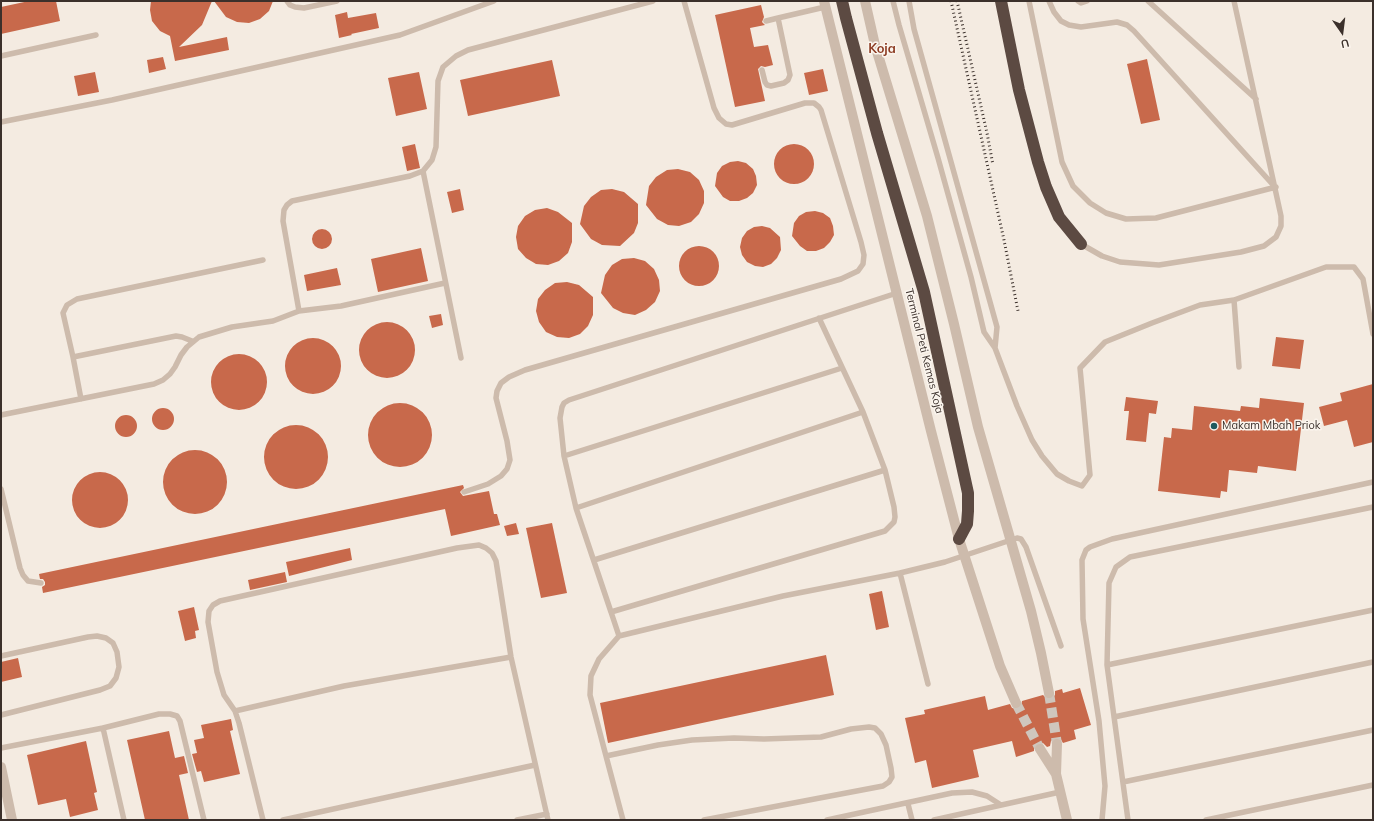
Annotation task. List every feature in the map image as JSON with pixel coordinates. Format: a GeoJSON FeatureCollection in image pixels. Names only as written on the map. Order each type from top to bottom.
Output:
{"type":"FeatureCollection","features":[{"type":"Feature","properties":{"kind":"highway"},"geometry":{"type":"LineString","coordinates":[[842,1],[877,133],[924,292],[968,493],[967,524],[960,539]]}},
{"type":"Feature","properties":{"kind":"highway"},"geometry":{"type":"LineString","coordinates":[[1001,1],[1019,90],[1046,187],[1059,217],[1082,244]]}},
{"type":"Feature","properties":{"kind":"street"},"geometry":{"type":"LineString","coordinates":[[865,1],[875,45],[928,216],[978,427],[1041,653],[1049,693]]}},
{"type":"Feature","properties":{"kind":"street","name":"Terminal Peti Kemas Koja"},"geometry":{"type":"LineString","coordinates":[[824,4],[964,556],[1000,666],[1016,703]]}},
{"type":"Feature","properties":{"kind":"street"},"geometry":{"type":"LineString","coordinates":[[1057,744],[1056,774],[1067,820]]}},
{"type":"Feature","properties":{"kind":"street"},"geometry":{"type":"LineString","coordinates":[[1040,749],[1056,774]]}},
{"type":"Feature","properties":{"kind":"street"},"geometry":{"type":"LineString","coordinates":[[1,768],[12,820]]}},
{"type":"Feature","properties":{"kind":"lane"},"geometry":{"type":"LineString","coordinates":[[287,1],[290,5],[304,8],[337,1]]}},
{"type":"Feature","properties":{"kind":"lane"},"geometry":{"type":"LineString","coordinates":[[1,122],[112,100],[400,35],[494,1]]}},
{"type":"Feature","properties":{"kind":"lane"},"geometry":{"type":"LineString","coordinates":[[299,311],[282,214],[287,205],[292,201],[410,176],[422,171],[432,160],[436,147],[438,81],[442,68],[456,56],[468,50],[653,1]]}},
{"type":"Feature","properties":{"kind":"lane"},"geometry":{"type":"LineString","coordinates":[[464,492],[488,484],[501,476],[508,469],[510,460],[507,442],[496,398],[497,391],[501,383],[509,377],[525,370],[841,279],[858,271],[863,264],[864,255],[861,242],[824,117],[819,107],[814,104],[805,103],[732,125],[726,124],[719,118],[714,108],[684,1]]}},
{"type":"Feature","properties":{"kind":"lane"},"geometry":{"type":"LineString","coordinates":[[894,1],[899,25],[971,276],[984,332],[996,348],[1017,406],[1032,440],[1042,456],[1057,474],[1082,486],[1090,475],[1080,368],[1106,342],[1152,322],[1200,305],[1234,300],[1326,267],[1354,267],[1363,279],[1373,334]]}},
{"type":"Feature","properties":{"kind":"lane"},"geometry":{"type":"LineString","coordinates":[[909,1],[914,29],[997,327],[996,348]]}},
{"type":"Feature","properties":{"kind":"lane"},"geometry":{"type":"LineString","coordinates":[[1029,1],[1062,162],[1073,186],[1090,203],[1106,213],[1126,219],[1156,218],[1276,187]]}},
{"type":"Feature","properties":{"kind":"lane"},"geometry":{"type":"LineString","coordinates":[[1049,1],[1054,12],[1061,21],[1069,25],[1081,27],[1117,22],[1126,25],[1134,31],[1276,187]]}},
{"type":"Feature","properties":{"kind":"lane"},"geometry":{"type":"LineString","coordinates":[[1078,1],[1081,3],[1087,1]]}},
{"type":"Feature","properties":{"kind":"lane"},"geometry":{"type":"LineString","coordinates":[[1148,1],[1256,99]]}},
{"type":"Feature","properties":{"kind":"lane"},"geometry":{"type":"LineString","coordinates":[[1082,244],[1102,256],[1120,262],[1159,265],[1241,252],[1264,246],[1276,237],[1281,226],[1281,216],[1276,187],[1234,1]]}},
{"type":"Feature","properties":{"kind":"lane"},"geometry":{"type":"LineString","coordinates":[[766,21],[824,4]]}},
{"type":"Feature","properties":{"kind":"lane"},"geometry":{"type":"LineString","coordinates":[[762,70],[765,82],[767,85],[771,86],[784,83],[788,80],[790,75],[778,18]]}},
{"type":"Feature","properties":{"kind":"lane"},"geometry":{"type":"LineString","coordinates":[[1,56],[96,35]]}},
{"type":"Feature","properties":{"kind":"lane"},"geometry":{"type":"LineString","coordinates":[[934,144],[945,140]]}},
{"type":"Feature","properties":{"kind":"lane"},"geometry":{"type":"LineString","coordinates":[[422,171],[461,358]]}},
{"type":"Feature","properties":{"kind":"lane"},"geometry":{"type":"LineString","coordinates":[[81,399],[74,357],[63,313],[67,305],[77,299],[263,260]]}},
{"type":"Feature","properties":{"kind":"lane"},"geometry":{"type":"LineString","coordinates":[[1,415],[137,388],[163,380],[175,367],[181,355],[192,341],[209,333],[232,327],[273,321],[299,311],[341,306],[445,283]]}},
{"type":"Feature","properties":{"kind":"lane"},"geometry":{"type":"LineString","coordinates":[[619,636],[576,508],[564,456],[560,412],[562,407],[569,400],[897,293]]}},
{"type":"Feature","properties":{"kind":"lane"},"geometry":{"type":"LineString","coordinates":[[1234,300],[1239,367]]}},
{"type":"Feature","properties":{"kind":"lane"},"geometry":{"type":"LineString","coordinates":[[611,612],[885,531],[890,527],[895,517],[886,470],[863,412],[819,318]]}},
{"type":"Feature","properties":{"kind":"lane"},"geometry":{"type":"LineString","coordinates":[[74,357],[176,336],[192,341]]}},
{"type":"Feature","properties":{"kind":"lane"},"geometry":{"type":"LineString","coordinates":[[564,456],[842,368]]}},
{"type":"Feature","properties":{"kind":"lane"},"geometry":{"type":"LineString","coordinates":[[576,508],[863,412]]}},
{"type":"Feature","properties":{"kind":"lane"},"geometry":{"type":"LineString","coordinates":[[594,560],[886,470]]}},
{"type":"Feature","properties":{"kind":"lane"},"geometry":{"type":"LineString","coordinates":[[1102,820],[1105,786],[1099,721],[1083,619],[1082,560],[1086,550],[1090,547],[1112,539],[1373,482]]}},
{"type":"Feature","properties":{"kind":"lane"},"geometry":{"type":"LineString","coordinates":[[1,489],[20,568],[28,581],[41,583]]}},
{"type":"Feature","properties":{"kind":"lane"},"geometry":{"type":"LineString","coordinates":[[1128,820],[1107,665],[1109,583],[1116,567],[1130,557],[1373,507]]}},
{"type":"Feature","properties":{"kind":"lane"},"geometry":{"type":"LineString","coordinates":[[623,820],[590,695],[591,676],[599,659],[619,636],[783,596],[900,573],[964,556],[1017,538],[1021,539],[1026,546],[1061,646]]}},
{"type":"Feature","properties":{"kind":"lane"},"geometry":{"type":"LineString","coordinates":[[263,820],[239,723],[235,711],[226,700],[221,688],[208,622],[209,611],[215,603],[457,548],[479,546],[486,548],[492,553],[496,561],[511,657],[547,817],[517,820]]}},
{"type":"Feature","properties":{"kind":"lane"},"geometry":{"type":"LineString","coordinates":[[900,573],[928,684]]}},
{"type":"Feature","properties":{"kind":"lane"},"geometry":{"type":"LineString","coordinates":[[1107,665],[1373,610]]}},
{"type":"Feature","properties":{"kind":"lane"},"geometry":{"type":"LineString","coordinates":[[1,656],[97,636],[106,638],[113,643],[117,652],[119,667],[116,678],[110,686],[100,690],[1,715]]}},
{"type":"Feature","properties":{"kind":"lane"},"geometry":{"type":"LineString","coordinates":[[235,711],[344,686],[511,657]]}},
{"type":"Feature","properties":{"kind":"lane"},"geometry":{"type":"LineString","coordinates":[[1114,718],[1373,662]]}},
{"type":"Feature","properties":{"kind":"lane"},"geometry":{"type":"LineString","coordinates":[[1,748],[104,728],[159,714],[170,714],[177,716],[180,722],[204,820]]}},
{"type":"Feature","properties":{"kind":"lane"},"geometry":{"type":"LineString","coordinates":[[606,756],[658,745],[692,740],[821,737],[851,729],[869,727],[875,728],[881,734],[886,744],[892,777],[889,782],[883,786],[704,820]]}},
{"type":"Feature","properties":{"kind":"lane"},"geometry":{"type":"LineString","coordinates":[[104,728],[124,820]]}},
{"type":"Feature","properties":{"kind":"lane"},"geometry":{"type":"LineString","coordinates":[[1123,782],[1373,730]]}},
{"type":"Feature","properties":{"kind":"lane"},"geometry":{"type":"LineString","coordinates":[[283,820],[535,765]]}},
{"type":"Feature","properties":{"kind":"lane"},"geometry":{"type":"LineString","coordinates":[[1206,820],[1373,785]]}},
{"type":"Feature","properties":{"kind":"lane"},"geometry":{"type":"LineString","coordinates":[[827,820],[952,794],[972,792],[987,796],[1001,805]]}},
{"type":"Feature","properties":{"kind":"lane"},"geometry":{"type":"LineString","coordinates":[[934,820],[1060,792]]}},
{"type":"Feature","properties":{"kind":"lane"},"geometry":{"type":"LineString","coordinates":[[908,804],[912,820]]}},
{"type":"Feature","properties":{"kind":"building"},"geometry":{"type":"Polygon","coordinates":[[[29,1],[56,1],[60,21],[1,34],[1,7],[29,1]]]}},
{"type":"Feature","properties":{"kind":"building"},"geometry":{"type":"Polygon","coordinates":[[[151,1],[212,1],[202,25],[179,47],[227,37],[229,50],[175,61],[170,36],[160,31],[152,21],[150,10],[151,1]]]}},
{"type":"Feature","properties":{"kind":"building"},"geometry":{"type":"Polygon","coordinates":[[[214,1],[273,1],[269,11],[260,19],[249,23],[237,22],[226,17],[214,1]]]}},
{"type":"Feature","properties":{"kind":"building"},"geometry":{"type":"Polygon","coordinates":[[[761,5],[764,17],[762,22],[765,25],[750,28],[754,47],[768,45],[773,65],[765,67],[761,66],[758,69],[765,101],[735,107],[715,15],[761,5]]]}},
{"type":"Feature","properties":{"kind":"building"},"geometry":{"type":"Polygon","coordinates":[[[347,12],[348,18],[376,13],[379,28],[339,38],[335,15],[347,12]]]}},
{"type":"Feature","properties":{"kind":"building"},"geometry":{"type":"Polygon","coordinates":[[[163,57],[166,69],[149,73],[147,60],[163,57]]]}},
{"type":"Feature","properties":{"kind":"building"},"geometry":{"type":"Polygon","coordinates":[[[1147,59],[1160,120],[1141,124],[1127,64],[1147,59]]]}},
{"type":"Feature","properties":{"kind":"building"},"geometry":{"type":"Polygon","coordinates":[[[552,60],[560,96],[468,116],[460,80],[552,60]]]}},
{"type":"Feature","properties":{"kind":"building"},"geometry":{"type":"Polygon","coordinates":[[[823,69],[828,91],[809,95],[804,73],[823,69]]]}},
{"type":"Feature","properties":{"kind":"building"},"geometry":{"type":"Polygon","coordinates":[[[95,72],[99,92],[78,96],[74,76],[95,72]]]}},
{"type":"Feature","properties":{"kind":"building"},"geometry":{"type":"Polygon","coordinates":[[[419,72],[427,109],[396,116],[388,78],[419,72]]]}},
{"type":"Feature","properties":{"kind":"building"},"geometry":{"type":"Polygon","coordinates":[[[415,144],[420,168],[407,171],[402,147],[415,144]]]}},
{"type":"Feature","properties":{"kind":"building"},"geometry":{"type":"Polygon","coordinates":[[[798,144],[805,147],[811,153],[814,164],[813,172],[805,181],[798,184],[790,184],[783,181],[775,172],[774,160],[777,153],[786,145],[798,144]]]}},
{"type":"Feature","properties":{"kind":"building"},"geometry":{"type":"Polygon","coordinates":[[[738,161],[746,163],[753,169],[756,176],[757,185],[753,193],[747,198],[739,201],[730,201],[723,197],[715,186],[717,173],[722,166],[730,162],[738,161]]]}},
{"type":"Feature","properties":{"kind":"building"},"geometry":{"type":"Polygon","coordinates":[[[678,169],[690,172],[699,180],[704,191],[704,203],[699,214],[691,222],[679,226],[668,225],[657,219],[646,205],[649,186],[656,177],[667,170],[678,169]]]}},
{"type":"Feature","properties":{"kind":"building"},"geometry":{"type":"Polygon","coordinates":[[[460,189],[464,210],[452,213],[447,192],[460,189]]]}},
{"type":"Feature","properties":{"kind":"building"},"geometry":{"type":"Polygon","coordinates":[[[612,189],[624,192],[638,204],[638,223],[634,233],[620,246],[602,245],[591,239],[580,224],[584,206],[591,197],[601,190],[612,189]]]}},
{"type":"Feature","properties":{"kind":"building"},"geometry":{"type":"Polygon","coordinates":[[[547,208],[558,212],[572,223],[572,242],[568,253],[559,261],[548,265],[536,264],[526,258],[518,249],[516,237],[518,226],[525,216],[535,210],[547,208]]]}},
{"type":"Feature","properties":{"kind":"building"},"geometry":{"type":"Polygon","coordinates":[[[815,211],[823,213],[830,218],[834,235],[824,248],[816,251],[807,251],[800,246],[792,236],[794,223],[799,216],[806,212],[815,211]]]}},
{"type":"Feature","properties":{"kind":"building"},"geometry":{"type":"Polygon","coordinates":[[[762,226],[770,228],[780,237],[781,250],[777,258],[771,264],[763,267],[755,266],[747,262],[742,255],[740,247],[742,238],[747,231],[754,227],[762,226]]]}},
{"type":"Feature","properties":{"kind":"building"},"geometry":{"type":"Polygon","coordinates":[[[318,229],[326,229],[332,235],[332,243],[326,249],[318,249],[312,243],[312,235],[318,229]]]}},
{"type":"Feature","properties":{"kind":"building"},"geometry":{"type":"Polygon","coordinates":[[[703,246],[710,249],[716,255],[719,266],[718,274],[710,283],[703,286],[695,286],[688,283],[680,274],[679,262],[682,255],[691,247],[703,246]]]}},
{"type":"Feature","properties":{"kind":"building"},"geometry":{"type":"Polygon","coordinates":[[[421,248],[428,281],[378,292],[371,259],[421,248]]]}},
{"type":"Feature","properties":{"kind":"building"},"geometry":{"type":"Polygon","coordinates":[[[634,258],[645,261],[654,269],[659,280],[660,291],[655,302],[646,310],[635,315],[623,313],[613,308],[601,293],[605,275],[612,265],[622,259],[634,258]]]}},
{"type":"Feature","properties":{"kind":"building"},"geometry":{"type":"Polygon","coordinates":[[[337,268],[341,285],[307,291],[304,275],[337,268]]]}},
{"type":"Feature","properties":{"kind":"building"},"geometry":{"type":"Polygon","coordinates":[[[567,282],[579,285],[593,297],[593,315],[588,326],[580,334],[569,338],[557,337],[546,332],[539,322],[536,311],[538,299],[545,290],[555,283],[567,282]]]}},
{"type":"Feature","properties":{"kind":"building"},"geometry":{"type":"Polygon","coordinates":[[[441,314],[443,325],[432,328],[429,316],[441,314]]]}},
{"type":"Feature","properties":{"kind":"building"},"geometry":{"type":"Polygon","coordinates":[[[382,322],[392,322],[407,330],[413,339],[415,350],[413,361],[407,370],[392,378],[382,378],[371,373],[364,366],[359,355],[359,345],[364,334],[371,327],[382,322]]]}},
{"type":"Feature","properties":{"kind":"building"},"geometry":{"type":"Polygon","coordinates":[[[1276,337],[1304,340],[1300,369],[1272,366],[1276,337]]]}},
{"type":"Feature","properties":{"kind":"building"},"geometry":{"type":"Polygon","coordinates":[[[308,338],[318,338],[333,346],[339,355],[341,366],[339,377],[333,386],[318,394],[308,394],[297,389],[290,382],[285,371],[285,361],[290,350],[297,343],[308,338]]]}},
{"type":"Feature","properties":{"kind":"building"},"geometry":{"type":"Polygon","coordinates":[[[234,354],[244,354],[259,362],[265,371],[267,382],[265,393],[259,402],[244,410],[234,410],[223,405],[216,398],[211,387],[211,377],[216,366],[223,359],[234,354]]]}},
{"type":"Feature","properties":{"kind":"building"},"geometry":{"type":"Polygon","coordinates":[[[1373,384],[1373,442],[1354,447],[1347,420],[1324,426],[1319,407],[1342,401],[1340,393],[1373,384]]]}},
{"type":"Feature","properties":{"kind":"building"},"geometry":{"type":"Polygon","coordinates":[[[1126,397],[1158,401],[1156,414],[1149,413],[1146,442],[1126,440],[1129,411],[1124,411],[1126,397]]]}},
{"type":"Feature","properties":{"kind":"building"},"geometry":{"type":"Polygon","coordinates":[[[1260,398],[1304,403],[1296,471],[1258,466],[1257,473],[1229,470],[1227,492],[1221,491],[1220,498],[1158,491],[1164,437],[1171,438],[1172,428],[1192,430],[1194,406],[1240,411],[1241,406],[1259,408],[1260,398]]]}},
{"type":"Feature","properties":{"kind":"building"},"geometry":{"type":"Polygon","coordinates":[[[394,403],[406,403],[423,412],[430,423],[432,435],[430,447],[423,458],[406,467],[394,467],[382,462],[373,453],[368,441],[368,429],[373,417],[382,408],[394,403]]]}},
{"type":"Feature","properties":{"kind":"building"},"geometry":{"type":"Polygon","coordinates":[[[163,408],[167,409],[173,415],[173,423],[167,429],[163,430],[159,429],[153,423],[152,419],[153,415],[159,409],[163,408]]]}},
{"type":"Feature","properties":{"kind":"building"},"geometry":{"type":"Polygon","coordinates":[[[126,415],[130,416],[136,422],[136,430],[130,436],[126,437],[122,436],[116,430],[115,426],[116,422],[122,416],[126,415]]]}},
{"type":"Feature","properties":{"kind":"building"},"geometry":{"type":"Polygon","coordinates":[[[290,425],[302,425],[319,434],[326,445],[328,457],[326,469],[319,480],[302,489],[290,489],[278,484],[269,475],[264,463],[264,451],[269,439],[278,430],[290,425]]]}},
{"type":"Feature","properties":{"kind":"building"},"geometry":{"type":"Polygon","coordinates":[[[189,450],[201,450],[218,459],[225,470],[227,482],[225,494],[218,505],[201,514],[189,514],[177,509],[168,500],[163,488],[163,476],[168,464],[177,455],[189,450]]]}},
{"type":"Feature","properties":{"kind":"building"},"geometry":{"type":"Polygon","coordinates":[[[100,472],[115,477],[123,485],[128,500],[123,515],[115,523],[100,528],[85,523],[77,515],[72,500],[77,485],[85,477],[100,472]]]}},
{"type":"Feature","properties":{"kind":"building"},"geometry":{"type":"Polygon","coordinates":[[[463,485],[464,488],[460,492],[463,496],[489,491],[494,514],[497,514],[500,525],[451,536],[445,509],[43,593],[42,587],[45,585],[45,582],[43,579],[40,579],[39,574],[463,485]]]}},
{"type":"Feature","properties":{"kind":"building"},"geometry":{"type":"Polygon","coordinates":[[[516,523],[519,534],[507,536],[504,526],[516,523]]]}},
{"type":"Feature","properties":{"kind":"building"},"geometry":{"type":"Polygon","coordinates":[[[552,523],[567,593],[541,598],[526,528],[552,523]]]}},
{"type":"Feature","properties":{"kind":"building"},"geometry":{"type":"Polygon","coordinates":[[[350,548],[352,560],[289,576],[286,562],[350,548]]]}},
{"type":"Feature","properties":{"kind":"building"},"geometry":{"type":"Polygon","coordinates":[[[285,572],[287,582],[250,590],[248,580],[285,572]]]}},
{"type":"Feature","properties":{"kind":"building"},"geometry":{"type":"Polygon","coordinates":[[[882,591],[889,627],[876,630],[869,594],[882,591]]]}},
{"type":"Feature","properties":{"kind":"building"},"geometry":{"type":"Polygon","coordinates":[[[194,607],[199,630],[195,631],[196,638],[185,641],[178,611],[194,607]]]}},
{"type":"Feature","properties":{"kind":"building"},"geometry":{"type":"Polygon","coordinates":[[[826,655],[834,695],[608,743],[600,703],[826,655]]]}},
{"type":"Feature","properties":{"kind":"building"},"geometry":{"type":"Polygon","coordinates":[[[18,658],[22,677],[1,682],[1,662],[18,658]]]}},
{"type":"Feature","properties":{"kind":"building"},"geometry":{"type":"Polygon","coordinates":[[[1080,688],[1091,725],[1074,730],[1076,739],[1063,743],[1060,738],[1054,738],[1051,741],[1050,746],[1047,747],[1043,743],[1039,743],[1034,746],[1034,751],[1016,757],[1012,741],[973,750],[979,777],[932,788],[926,760],[915,763],[905,718],[925,714],[924,710],[985,696],[988,710],[1010,704],[1012,708],[1018,709],[1021,707],[1022,701],[1043,695],[1047,699],[1051,699],[1055,695],[1055,691],[1062,689],[1063,693],[1080,688]]]}},
{"type":"Feature","properties":{"kind":"building"},"geometry":{"type":"Polygon","coordinates":[[[231,719],[233,730],[230,731],[240,774],[204,782],[201,771],[197,772],[192,754],[197,753],[194,740],[204,738],[201,725],[231,719]]]}},
{"type":"Feature","properties":{"kind":"building"},"geometry":{"type":"Polygon","coordinates":[[[169,731],[175,758],[184,756],[188,773],[179,775],[189,820],[145,820],[127,740],[169,731]]]}},
{"type":"Feature","properties":{"kind":"building"},"geometry":{"type":"Polygon","coordinates":[[[86,741],[97,792],[94,793],[98,810],[70,817],[66,799],[38,805],[27,755],[86,741]]]}},
{"type":"Feature","properties":{"kind":"tunnel"},"geometry":{"type":"LineString","coordinates":[[1049,693],[1057,744]]}},
{"type":"Feature","properties":{"kind":"tunnel"},"geometry":{"type":"LineString","coordinates":[[1016,703],[1040,749]]}},
{"type":"Feature","properties":{"kind":"railway"},"geometry":{"type":"LineString","coordinates":[[951,1],[1004,240],[1018,311]]}},
{"type":"Feature","properties":{"kind":"railway"},"geometry":{"type":"LineString","coordinates":[[957,1],[993,165]]}},
{"type":"Feature","properties":{"kind":"place","name":"Makam Mbah Priok"},"geometry":{"type":"Point","coordinates":[1214,426]}},
{"type":"Feature","properties":{"kind":"district","name":"Koja"},"geometry":{"type":"Point","coordinates":[882,49]}}]}
